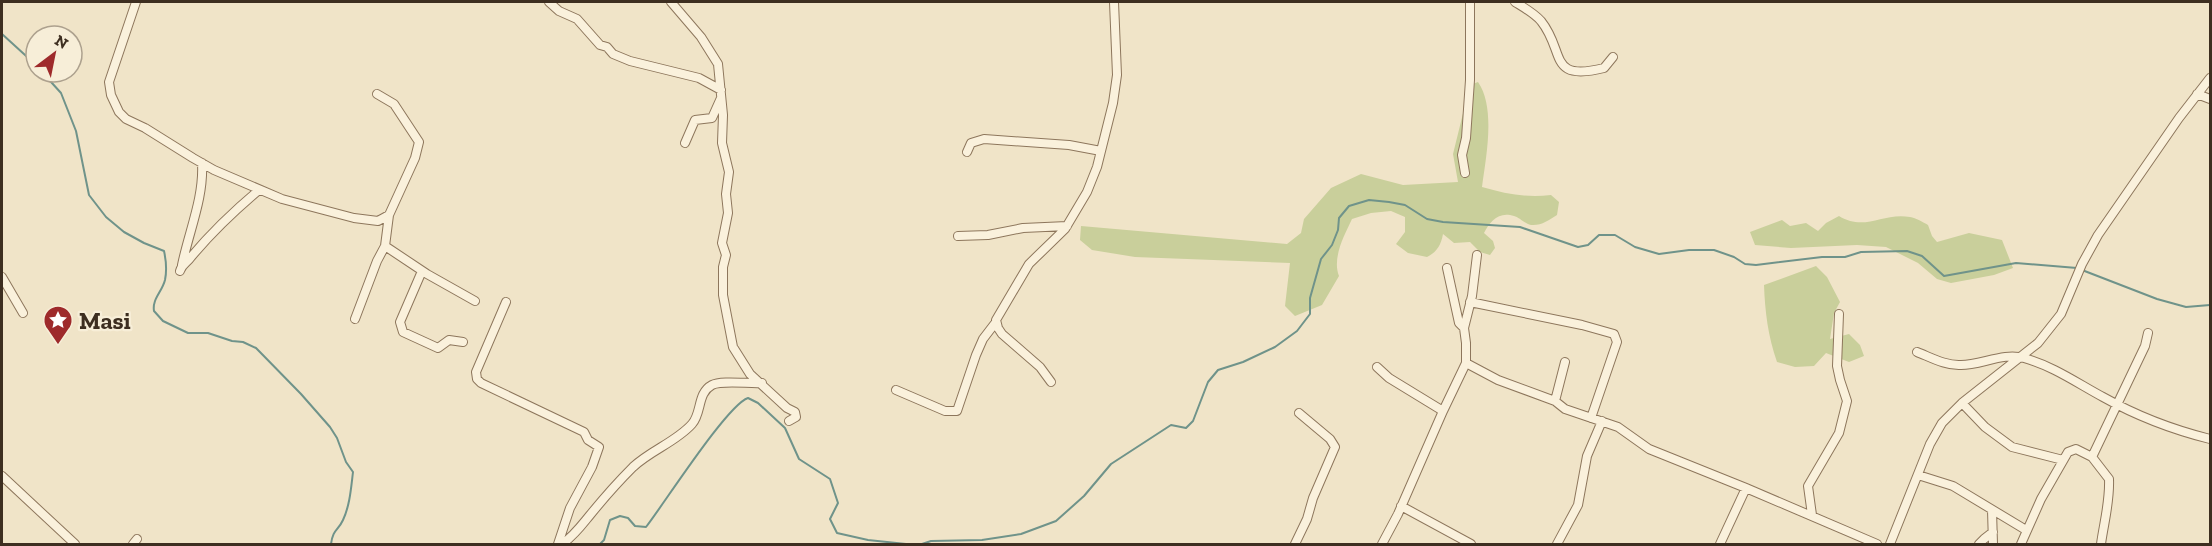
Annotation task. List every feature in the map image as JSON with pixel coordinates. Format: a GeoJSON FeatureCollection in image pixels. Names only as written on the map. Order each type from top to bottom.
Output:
{"type":"FeatureCollection","features":[{"type":"Feature","properties":{"kind":"street"},"geometry":{"type":"LineString","coordinates":[[136,2],[109,82],[111,95],[119,112],[126,119],[202,163],[282,199],[354,218],[378,221],[390,215]]}},
{"type":"Feature","properties":{"kind":"street"},"geometry":{"type":"LineString","coordinates":[[549,2],[559,11],[577,19],[600,45],[607,47],[613,54],[630,61],[699,78],[721,94]]}},
{"type":"Feature","properties":{"kind":"street"},"geometry":{"type":"LineString","coordinates":[[671,2],[715,58],[720,73],[723,114],[722,143],[729,172],[726,194],[728,213],[722,243],[726,255],[723,267],[723,295],[730,334],[738,357],[750,374],[787,408],[795,412],[796,417],[789,421]]}},
{"type":"Feature","properties":{"kind":"street"},"geometry":{"type":"LineString","coordinates":[[896,390],[945,411],[957,411],[976,355],[984,339],[1029,264],[1067,226],[1087,192],[1101,152],[1117,75],[1114,2]]}},
{"type":"Feature","properties":{"kind":"street"},"geometry":{"type":"LineString","coordinates":[[1465,173],[1462,154],[1466,138],[1470,80],[1470,2]]}},
{"type":"Feature","properties":{"kind":"street"},"geometry":{"type":"LineString","coordinates":[[1515,2],[1540,20],[1559,59],[1570,71],[1604,68],[1613,57]]}},
{"type":"Feature","properties":{"kind":"street"},"geometry":{"type":"LineString","coordinates":[[1890,544],[1942,423],[1962,403],[2038,343],[2061,314],[2082,264],[2098,235],[2211,78]]}},
{"type":"Feature","properties":{"kind":"street"},"geometry":{"type":"LineString","coordinates":[[355,319],[385,246],[390,215],[415,158],[418,142],[394,104],[377,94]]}},
{"type":"Feature","properties":{"kind":"street"},"geometry":{"type":"LineString","coordinates":[[685,143],[695,120],[712,118],[721,94]]}},
{"type":"Feature","properties":{"kind":"street"},"geometry":{"type":"LineString","coordinates":[[2198,94],[2211,99]]}},
{"type":"Feature","properties":{"kind":"street"},"geometry":{"type":"LineString","coordinates":[[967,152],[971,142],[984,139],[1069,145],[1101,152]]}},
{"type":"Feature","properties":{"kind":"street"},"geometry":{"type":"LineString","coordinates":[[202,163],[196,216],[186,242],[181,268],[234,210],[259,190]]}},
{"type":"Feature","properties":{"kind":"street"},"geometry":{"type":"LineString","coordinates":[[958,236],[988,235],[1023,228],[1067,226]]}},
{"type":"Feature","properties":{"kind":"street"},"geometry":{"type":"LineString","coordinates":[[385,246],[422,271],[475,301]]}},
{"type":"Feature","properties":{"kind":"street"},"geometry":{"type":"LineString","coordinates":[[1382,544],[1466,363],[1464,328],[1477,255]]}},
{"type":"Feature","properties":{"kind":"street"},"geometry":{"type":"LineString","coordinates":[[1447,268],[1459,323],[1464,328]]}},
{"type":"Feature","properties":{"kind":"street"},"geometry":{"type":"LineString","coordinates":[[422,271],[400,322],[403,332],[438,348],[449,340],[463,342]]}},
{"type":"Feature","properties":{"kind":"street"},"geometry":{"type":"LineString","coordinates":[[2,277],[23,313]]}},
{"type":"Feature","properties":{"kind":"street"},"geometry":{"type":"LineString","coordinates":[[506,302],[476,372],[477,379],[481,383],[584,432],[588,440],[599,447],[592,467],[570,508],[560,544]]}},
{"type":"Feature","properties":{"kind":"street"},"geometry":{"type":"LineString","coordinates":[[1470,302],[1582,325],[1614,334],[1617,342],[1598,393],[1592,418]]}},
{"type":"Feature","properties":{"kind":"street"},"geometry":{"type":"LineString","coordinates":[[1812,515],[1808,486],[1839,433],[1847,400],[1837,366],[1839,314]]}},
{"type":"Feature","properties":{"kind":"street"},"geometry":{"type":"LineString","coordinates":[[996,322],[1002,334],[1040,367],[1051,382]]}},
{"type":"Feature","properties":{"kind":"street"},"geometry":{"type":"LineString","coordinates":[[2092,457],[2145,346],[2148,333]]}},
{"type":"Feature","properties":{"kind":"street"},"geometry":{"type":"LineString","coordinates":[[1917,352],[1961,365],[2021,357],[2066,375],[2118,404],[2149,418],[2211,439]]}},
{"type":"Feature","properties":{"kind":"street"},"geometry":{"type":"LineString","coordinates":[[1555,401],[1565,362]]}},
{"type":"Feature","properties":{"kind":"street"},"geometry":{"type":"LineString","coordinates":[[1466,363],[1498,381],[1555,401],[1565,409],[1618,427],[1648,449],[1812,515],[1877,544]]}},
{"type":"Feature","properties":{"kind":"street"},"geometry":{"type":"LineString","coordinates":[[1377,367],[1389,378],[1443,411]]}},
{"type":"Feature","properties":{"kind":"street"},"geometry":{"type":"LineString","coordinates":[[560,544],[572,537],[634,467],[684,432],[694,422],[699,413],[700,401],[708,388],[717,383],[762,383]]}},
{"type":"Feature","properties":{"kind":"street"},"geometry":{"type":"LineString","coordinates":[[1962,403],[1985,427],[2012,447],[2063,460]]}},
{"type":"Feature","properties":{"kind":"street"},"geometry":{"type":"LineString","coordinates":[[1295,544],[1335,447],[1330,439],[1299,413]]}},
{"type":"Feature","properties":{"kind":"street"},"geometry":{"type":"LineString","coordinates":[[1557,544],[1578,504],[1587,456],[1602,421]]}},
{"type":"Feature","properties":{"kind":"street"},"geometry":{"type":"LineString","coordinates":[[2021,544],[2026,530],[2071,449],[2092,457],[2109,479],[2107,515],[2101,544]]}},
{"type":"Feature","properties":{"kind":"street"},"geometry":{"type":"LineString","coordinates":[[1918,475],[1953,486],[2026,530]]}},
{"type":"Feature","properties":{"kind":"street"},"geometry":{"type":"LineString","coordinates":[[2,476],[75,544]]}},
{"type":"Feature","properties":{"kind":"street"},"geometry":{"type":"LineString","coordinates":[[1720,544],[1746,488]]}},
{"type":"Feature","properties":{"kind":"street"},"geometry":{"type":"LineString","coordinates":[[1401,506],[1472,544]]}},
{"type":"Feature","properties":{"kind":"street"},"geometry":{"type":"LineString","coordinates":[[1992,510],[1994,544]]}},
{"type":"Feature","properties":{"kind":"street"},"geometry":{"type":"LineString","coordinates":[[1979,544],[1993,532]]}},
{"type":"Feature","properties":{"kind":"green space"},"geometry":{"type":"Polygon","coordinates":[[[1478,82],[1484,93],[1488,119],[1482,187],[1516,195],[1551,195],[1559,202],[1557,215],[1538,225],[1531,225],[1509,215],[1496,218],[1484,233],[1493,241],[1495,248],[1490,255],[1480,252],[1470,242],[1454,243],[1443,234],[1438,248],[1427,257],[1408,253],[1396,244],[1405,232],[1405,217],[1391,211],[1371,213],[1352,219],[1338,255],[1339,276],[1322,305],[1295,316],[1285,306],[1290,263],[1135,257],[1092,250],[1080,240],[1081,226],[1287,244],[1301,233],[1304,219],[1331,188],[1361,174],[1403,185],[1458,182],[1453,154],[1470,85],[1478,82]]]}},
{"type":"Feature","properties":{"kind":"green space"},"geometry":{"type":"Polygon","coordinates":[[[1839,216],[1857,222],[1900,216],[1912,218],[1928,225],[1937,242],[1969,233],[2002,240],[2013,268],[1994,275],[1951,283],[1937,279],[1918,263],[1886,247],[1857,245],[1791,248],[1755,245],[1750,232],[1782,220],[1790,226],[1806,223],[1818,231],[1826,223],[1839,216]]]}},
{"type":"Feature","properties":{"kind":"green space"},"geometry":{"type":"Polygon","coordinates":[[[1816,266],[1827,277],[1840,302],[1834,313],[1830,339],[1849,334],[1860,345],[1864,356],[1849,362],[1826,353],[1814,366],[1795,367],[1777,362],[1771,343],[1764,285],[1816,266]]]}},
{"type":"Feature","properties":{"kind":"waterway"},"geometry":{"type":"LineString","coordinates":[[2,34],[24,54]]}},
{"type":"Feature","properties":{"kind":"waterway"},"geometry":{"type":"LineString","coordinates":[[53,84],[61,93],[76,131],[89,195],[106,217],[124,232],[164,251],[165,280],[154,303],[154,311],[163,321],[188,333],[208,333],[243,342],[256,348],[301,394],[337,438],[346,462],[353,472],[347,508],[341,524],[333,535],[331,544]]}},
{"type":"Feature","properties":{"kind":"waterway"},"geometry":{"type":"LineString","coordinates":[[922,544],[931,541],[982,540],[1021,534],[1056,521],[1084,496],[1111,464],[1171,425],[1186,428],[1193,421],[1208,382],[1218,370],[1243,362],[1275,347],[1297,331],[1310,314],[1310,298],[1321,259],[1332,245],[1338,230],[1339,218],[1349,206],[1369,200],[1405,205],[1427,219],[1443,222],[1520,227],[1578,247],[1588,245],[1599,235],[1615,235],[1635,247],[1659,254],[1689,250],[1714,250],[1734,257],[1745,264],[1845,257],[1861,252],[1907,251],[1922,256],[1944,276],[2016,263],[2077,268]]}},
{"type":"Feature","properties":{"kind":"waterway"},"geometry":{"type":"LineString","coordinates":[[2082,270],[2157,299],[2186,307],[2210,305]]}},
{"type":"Feature","properties":{"kind":"waterway"},"geometry":{"type":"LineString","coordinates":[[600,544],[604,540],[610,520],[620,516],[628,518],[635,526],[646,527],[711,436],[738,405],[748,398],[758,403],[785,428],[799,459],[830,479],[838,503],[830,519],[837,533],[868,540],[906,544]]}},
{"type":"Feature","properties":{"kind":"place","name":"Masi"},"geometry":{"type":"Point","coordinates":[58,346]}}]}
